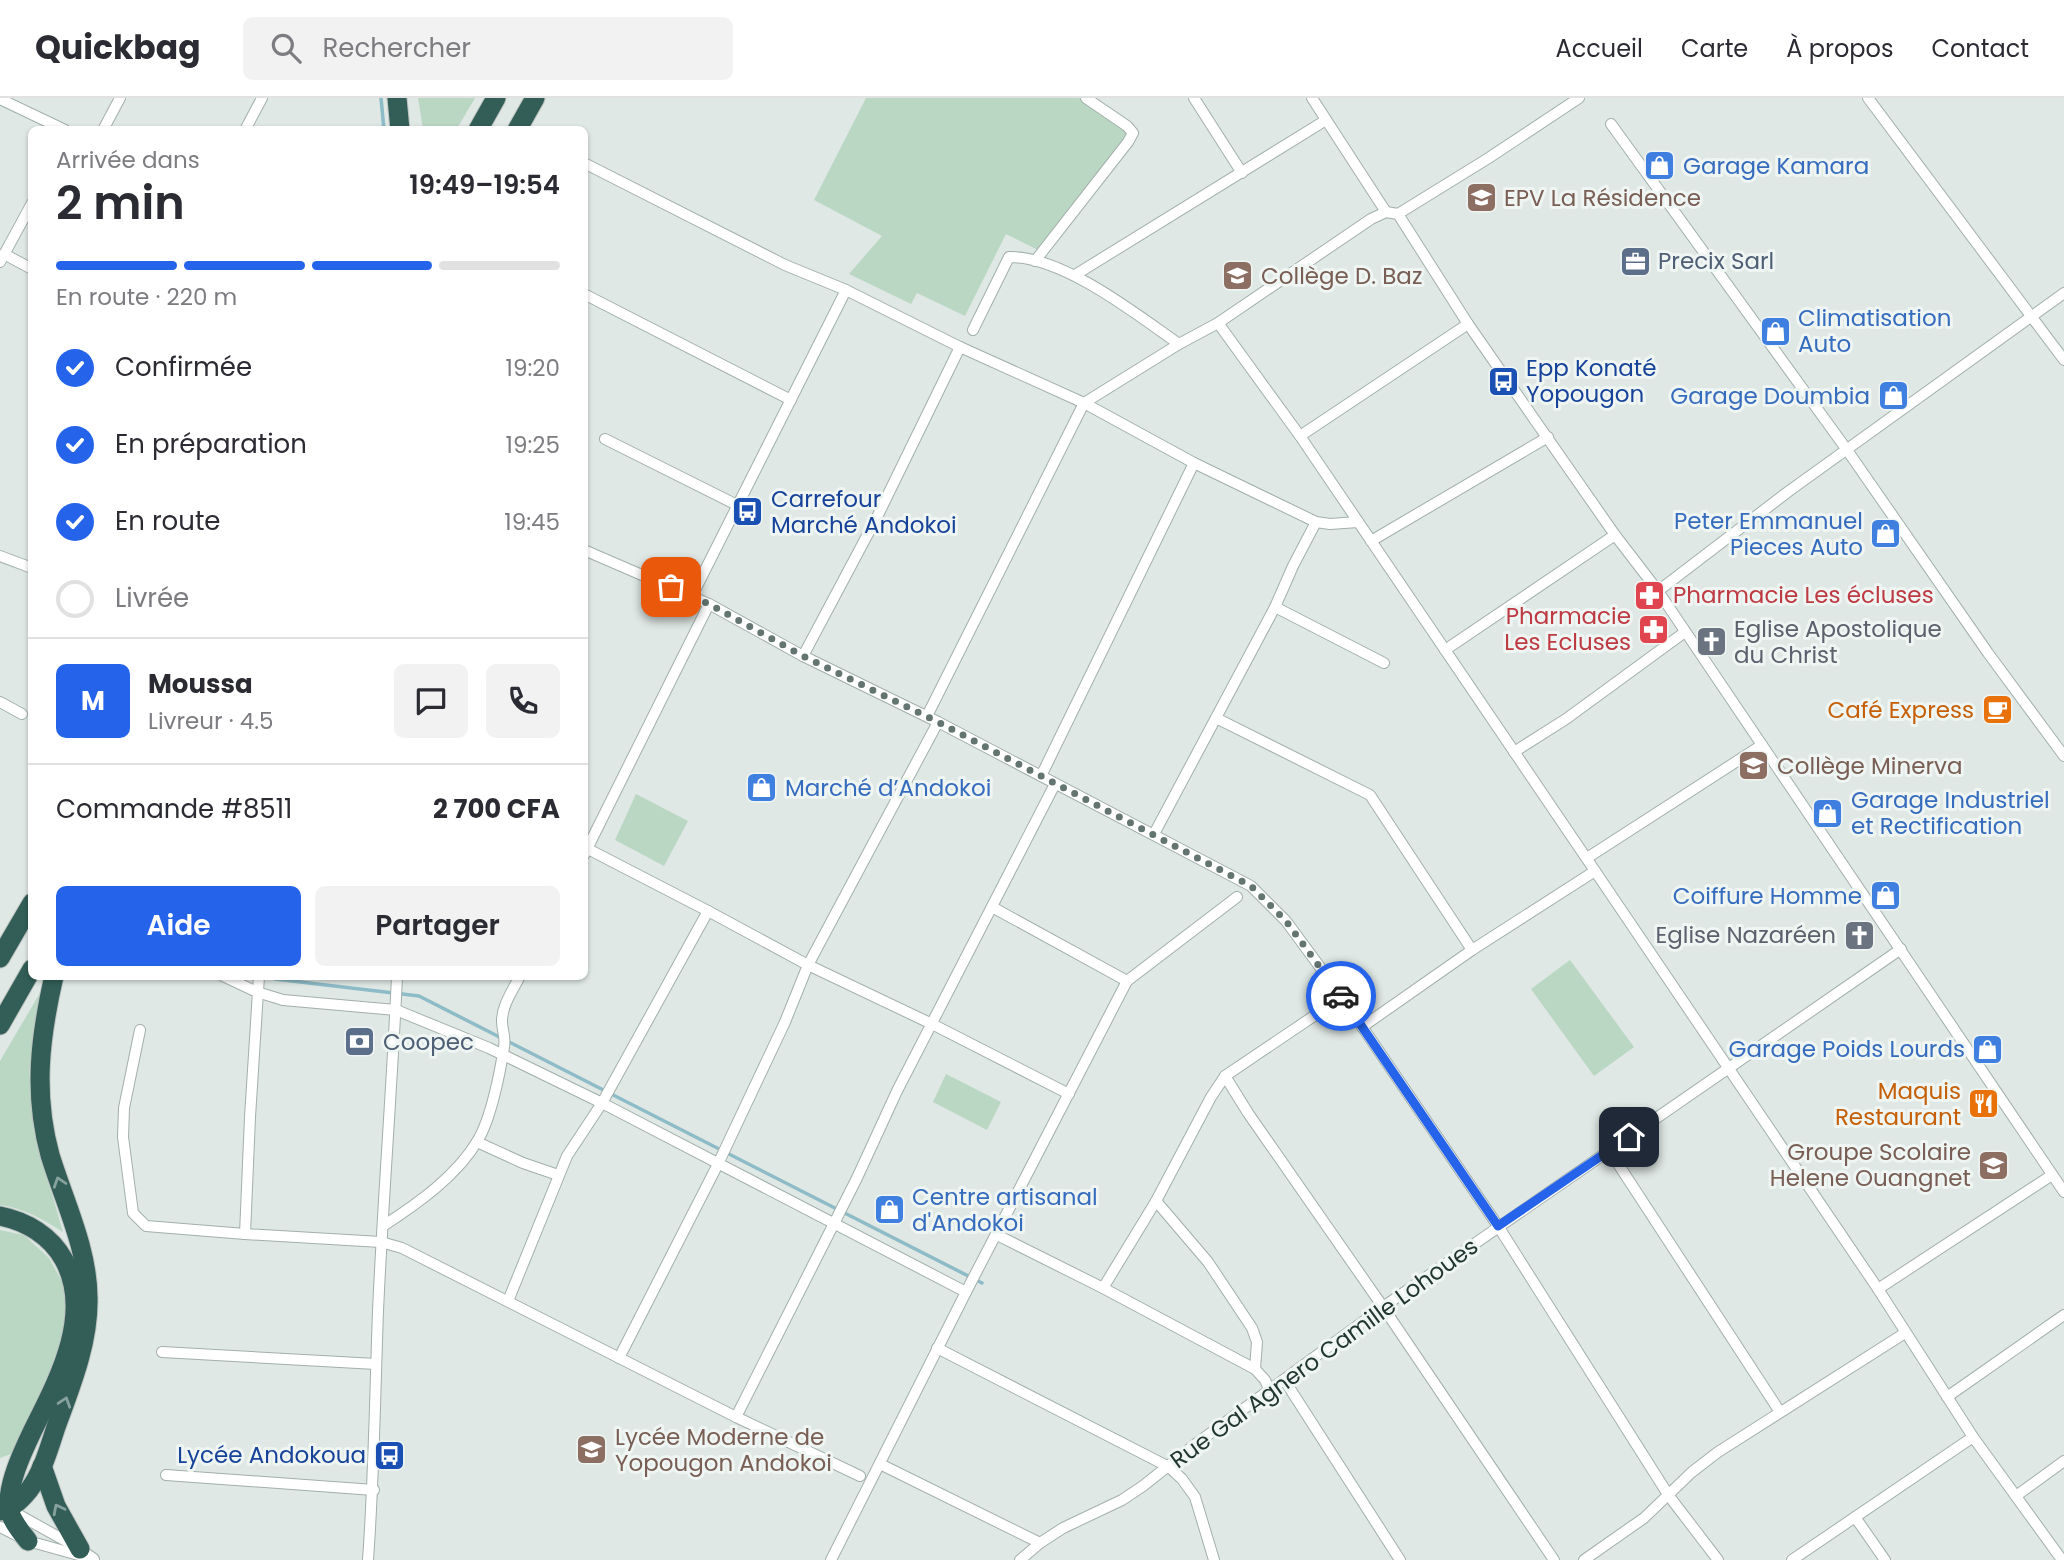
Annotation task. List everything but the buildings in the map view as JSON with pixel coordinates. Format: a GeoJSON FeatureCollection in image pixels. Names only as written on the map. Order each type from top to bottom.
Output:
{"type":"FeatureCollection","features":[{"type":"Feature","properties":{"kind":"highway"},"geometry":{"type":"LineString","coordinates":[[397,98],[400,126]]}},
{"type":"Feature","properties":{"kind":"highway"},"geometry":{"type":"LineString","coordinates":[[480,126],[496,98]]}},
{"type":"Feature","properties":{"kind":"highway"},"geometry":{"type":"LineString","coordinates":[[519,126],[535,98]]}},
{"type":"Feature","properties":{"kind":"highway"},"geometry":{"type":"LineString","coordinates":[[0,958],[28,910]]}},
{"type":"Feature","properties":{"kind":"highway"},"geometry":{"type":"LineString","coordinates":[[0,1026],[28,977]]}},
{"type":"Feature","properties":{"kind":"highway"},"geometry":{"type":"LineString","coordinates":[[2,1513],[30,1488],[43,1466],[82,1348],[87,1320],[88,1297],[79,1243],[50,1152],[42,1109],[39,1071],[44,1020],[53,980]]}},
{"type":"Feature","properties":{"kind":"highway"},"geometry":{"type":"LineString","coordinates":[[0,1216],[12,1218],[30,1227],[47,1238],[60,1253],[69,1269],[74,1289],[75,1311],[64,1362],[20,1458],[2,1513]]}},
{"type":"Feature","properties":{"kind":"highway"},"geometry":{"type":"LineString","coordinates":[[0,1466],[20,1458]]}},
{"type":"Feature","properties":{"kind":"highway"},"geometry":{"type":"LineString","coordinates":[[43,1466],[56,1506],[90,1556]]}},
{"type":"Feature","properties":{"kind":"highway"},"geometry":{"type":"LineString","coordinates":[[2,1513],[28,1541]]}},
{"type":"Feature","properties":{"kind":"street"},"geometry":{"type":"LineString","coordinates":[[105,126],[120,98]]}},
{"type":"Feature","properties":{"kind":"street"},"geometry":{"type":"LineString","coordinates":[[247,126],[262,98]]}},
{"type":"Feature","properties":{"kind":"street"},"geometry":{"type":"LineString","coordinates":[[1035,261],[1133,133],[1086,98]]}},
{"type":"Feature","properties":{"kind":"street"},"geometry":{"type":"LineString","coordinates":[[1194,98],[1242,173]]}},
{"type":"Feature","properties":{"kind":"street"},"geometry":{"type":"LineString","coordinates":[[1312,98],[1615,534],[1658,591],[2064,1192]]}},
{"type":"Feature","properties":{"kind":"street"},"geometry":{"type":"LineString","coordinates":[[927,716],[1084,403],[1218,323],[1371,219],[1392,213],[1487,159],[1579,98]]}},
{"type":"Feature","properties":{"kind":"street"},"geometry":{"type":"LineString","coordinates":[[1868,98],[2064,360]]}},
{"type":"Feature","properties":{"kind":"street"},"geometry":{"type":"LineString","coordinates":[[0,99],[57,126]]}},
{"type":"Feature","properties":{"kind":"street"},"geometry":{"type":"LineString","coordinates":[[1075,275],[1326,120]]}},
{"type":"Feature","properties":{"kind":"street"},"geometry":{"type":"LineString","coordinates":[[1611,124],[2064,756]]}},
{"type":"Feature","properties":{"kind":"street"},"geometry":{"type":"LineString","coordinates":[[588,165],[785,265],[846,290],[960,347],[1084,403],[1194,463],[1316,522],[1358,522]]}},
{"type":"Feature","properties":{"kind":"street"},"geometry":{"type":"LineString","coordinates":[[28,210],[2,258],[28,268]]}},
{"type":"Feature","properties":{"kind":"street"},"geometry":{"type":"LineString","coordinates":[[973,330],[1009,257],[1020,257],[1075,275],[1179,344]]}},
{"type":"Feature","properties":{"kind":"street"},"geometry":{"type":"LineString","coordinates":[[692,596],[846,290]]}},
{"type":"Feature","properties":{"kind":"street"},"geometry":{"type":"LineString","coordinates":[[1658,591],[1788,491],[2064,293]]}},
{"type":"Feature","properties":{"kind":"street"},"geometry":{"type":"LineString","coordinates":[[588,296],[791,400]]}},
{"type":"Feature","properties":{"kind":"street"},"geometry":{"type":"LineString","coordinates":[[1218,323],[1300,436],[1587,858],[1878,1289],[1973,1437],[2062,1560]]}},
{"type":"Feature","properties":{"kind":"street"},"geometry":{"type":"LineString","coordinates":[[1300,436],[1468,324]]}},
{"type":"Feature","properties":{"kind":"street"},"geometry":{"type":"LineString","coordinates":[[803,656],[878,515],[960,347]]}},
{"type":"Feature","properties":{"kind":"street"},"geometry":{"type":"LineString","coordinates":[[1371,541],[1548,437]]}},
{"type":"Feature","properties":{"kind":"street"},"geometry":{"type":"LineString","coordinates":[[605,439],[738,506]]}},
{"type":"Feature","properties":{"kind":"street"},"geometry":{"type":"LineString","coordinates":[[1041,776],[1194,463]]}},
{"type":"Feature","properties":{"kind":"street"},"geometry":{"type":"LineString","coordinates":[[1154,834],[1275,607],[1316,522]]}},
{"type":"Feature","properties":{"kind":"street"},"geometry":{"type":"LineString","coordinates":[[1445,650],[1615,534]]}},
{"type":"Feature","properties":{"kind":"street"},"geometry":{"type":"LineString","coordinates":[[588,552],[709,604],[803,656],[927,716],[1251,886],[1286,921],[1342,998],[1498,1226],[1669,1496],[1718,1560]]}},
{"type":"Feature","properties":{"kind":"street"},"geometry":{"type":"LineString","coordinates":[[0,556],[28,566]]}},
{"type":"Feature","properties":{"kind":"street"},"geometry":{"type":"LineString","coordinates":[[588,848],[709,604]]}},
{"type":"Feature","properties":{"kind":"street"},"geometry":{"type":"LineString","coordinates":[[1275,607],[1384,663]]}},
{"type":"Feature","properties":{"kind":"street"},"geometry":{"type":"LineString","coordinates":[[1514,752],[1566,719],[1685,632]]}},
{"type":"Feature","properties":{"kind":"street"},"geometry":{"type":"LineString","coordinates":[[0,702],[22,714]]}},
{"type":"Feature","properties":{"kind":"street"},"geometry":{"type":"LineString","coordinates":[[1216,718],[1370,795],[1472,950]]}},
{"type":"Feature","properties":{"kind":"street"},"geometry":{"type":"LineString","coordinates":[[619,1358],[718,1164],[785,1022],[808,965],[938,722]]}},
{"type":"Feature","properties":{"kind":"street"},"geometry":{"type":"LineString","coordinates":[[1587,858],[1762,745]]}},
{"type":"Feature","properties":{"kind":"street"},"geometry":{"type":"LineString","coordinates":[[736,1416],[1055,783]]}},
{"type":"Feature","properties":{"kind":"street"},"geometry":{"type":"LineString","coordinates":[[588,853],[1069,1094]]}},
{"type":"Feature","properties":{"kind":"street"},"geometry":{"type":"LineString","coordinates":[[1362,1027],[1472,950],[1595,871]]}},
{"type":"Feature","properties":{"kind":"street"},"geometry":{"type":"LineString","coordinates":[[831,1560],[937,1348],[1127,981],[1237,897]]}},
{"type":"Feature","properties":{"kind":"street"},"geometry":{"type":"LineString","coordinates":[[992,907],[1127,981]]}},
{"type":"Feature","properties":{"kind":"street"},"geometry":{"type":"LineString","coordinates":[[508,1301],[567,1156],[602,1103],[708,911]]}},
{"type":"Feature","properties":{"kind":"street","name":"Rue Gal Agnero Camille Lohoues"},"geometry":{"type":"LineString","coordinates":[[1020,1560],[1063,1528],[1122,1500],[1383,1307],[1901,949]]}},
{"type":"Feature","properties":{"kind":"street"},"geometry":{"type":"LineString","coordinates":[[232,980],[283,1000],[396,1010],[489,1048],[602,1103],[966,1292]]}},
{"type":"Feature","properties":{"kind":"street"},"geometry":{"type":"LineString","coordinates":[[245,1234],[258,980]]}},
{"type":"Feature","properties":{"kind":"street"},"geometry":{"type":"LineString","coordinates":[[368,1560],[397,980]]}},
{"type":"Feature","properties":{"kind":"street"},"geometry":{"type":"LineString","coordinates":[[383,1226],[449,1175],[477,1142],[488,1116],[505,1045],[502,1017],[504,1007],[518,980]]}},
{"type":"Feature","properties":{"kind":"street"},"geometry":{"type":"LineString","coordinates":[[1103,1288],[1156,1201],[1211,1097],[1225,1076],[1342,998]]}},
{"type":"Feature","properties":{"kind":"street"},"geometry":{"type":"LineString","coordinates":[[140,1030],[127,1088],[123,1129],[133,1213],[146,1226],[382,1242],[402,1248],[860,1476]]}},
{"type":"Feature","properties":{"kind":"street"},"geometry":{"type":"LineString","coordinates":[[1225,1076],[1554,1560]]}},
{"type":"Feature","properties":{"kind":"street"},"geometry":{"type":"LineString","coordinates":[[477,1142],[558,1175]]}},
{"type":"Feature","properties":{"kind":"street"},"geometry":{"type":"LineString","coordinates":[[1609,1150],[1780,1412]]}},
{"type":"Feature","properties":{"kind":"street"},"geometry":{"type":"LineString","coordinates":[[1878,1289],[2052,1175]]}},
{"type":"Feature","properties":{"kind":"street"},"geometry":{"type":"LineString","coordinates":[[1156,1201],[1208,1262],[1252,1328],[1257,1342],[1255,1369]]}},
{"type":"Feature","properties":{"kind":"street"},"geometry":{"type":"LineString","coordinates":[[997,1234],[1255,1369],[1270,1391]]}},
{"type":"Feature","properties":{"kind":"street"},"geometry":{"type":"LineString","coordinates":[[1947,1397],[2064,1315]]}},
{"type":"Feature","properties":{"kind":"street"},"geometry":{"type":"LineString","coordinates":[[1584,1560],[1644,1518],[1692,1472],[1718,1452],[1905,1333]]}},
{"type":"Feature","properties":{"kind":"street"},"geometry":{"type":"LineString","coordinates":[[937,1348],[1169,1467],[1195,1497],[1214,1560]]}},
{"type":"Feature","properties":{"kind":"street"},"geometry":{"type":"LineString","coordinates":[[162,1352],[376,1364]]}},
{"type":"Feature","properties":{"kind":"street"},"geometry":{"type":"LineString","coordinates":[[1285,1381],[1400,1560]]}},
{"type":"Feature","properties":{"kind":"street"},"geometry":{"type":"LineString","coordinates":[[1792,1560],[1973,1437]]}},
{"type":"Feature","properties":{"kind":"street"},"geometry":{"type":"LineString","coordinates":[[2016,1496],[2064,1461]]}},
{"type":"Feature","properties":{"kind":"street"},"geometry":{"type":"LineString","coordinates":[[880,1464],[1040,1543]]}},
{"type":"Feature","properties":{"kind":"street"},"geometry":{"type":"LineString","coordinates":[[166,1475],[373,1490]]}},
{"type":"Feature","properties":{"kind":"street"},"geometry":{"type":"LineString","coordinates":[[2,1513],[90,1556]]}},
{"type":"Feature","properties":{"kind":"street"},"geometry":{"type":"LineString","coordinates":[[1855,1517],[1885,1560]]}},
{"type":"Feature","properties":{"kind":"street"},"geometry":{"type":"LineString","coordinates":[[28,1541],[90,1556]]}},
{"type":"Feature","properties":{"kind":"green space"},"geometry":{"type":"Polygon","coordinates":[[[418,98],[475,98],[458,126],[423,126],[418,98]]]}},
{"type":"Feature","properties":{"kind":"green space"},"geometry":{"type":"Polygon","coordinates":[[[866,98],[1079,98],[1130,133],[1038,250],[1006,234],[965,316],[917,293],[911,304],[849,274],[882,236],[814,200],[866,98]]]}},
{"type":"Feature","properties":{"kind":"green space"},"geometry":{"type":"Polygon","coordinates":[[[636,794],[688,821],[664,866],[615,840],[636,794]]]}},
{"type":"Feature","properties":{"kind":"green space"},"geometry":{"type":"Polygon","coordinates":[[[1570,960],[1634,1047],[1594,1076],[1531,989],[1570,960]]]}},
{"type":"Feature","properties":{"kind":"green space"},"geometry":{"type":"Polygon","coordinates":[[[40,993],[29,1072],[35,1135],[63,1232],[25,1211],[0,1205],[0,1061],[40,993]]]}},
{"type":"Feature","properties":{"kind":"green space"},"geometry":{"type":"Polygon","coordinates":[[[946,1074],[1001,1102],[987,1130],[933,1102],[946,1074]]]}},
{"type":"Feature","properties":{"kind":"green space"},"geometry":{"type":"Polygon","coordinates":[[[0,1230],[24,1235],[49,1258],[64,1285],[70,1316],[64,1348],[25,1435],[11,1454],[0,1458],[0,1230]]]}},
{"type":"Feature","properties":{"kind":"waterway"},"geometry":{"type":"LineString","coordinates":[[381,98],[384,126]]}},
{"type":"Feature","properties":{"kind":"waterway"},"geometry":{"type":"LineString","coordinates":[[283,980],[419,996],[982,1283]]}},
{"type":"Feature","properties":{"kind":"way so far"},"geometry":{"type":"LineString","coordinates":[[671,587],[938,722],[1251,886],[1286,921],[1341,996]]}},
{"type":"Feature","properties":{"kind":"place","name":"Garage Kamara"},"geometry":{"type":"Point","coordinates":[1660,166]}},
{"type":"Feature","properties":{"kind":"place","name":"EPV La Résidence"},"geometry":{"type":"Point","coordinates":[1481,198]}},
{"type":"Feature","properties":{"kind":"place","name":"Precix Sarl"},"geometry":{"type":"Point","coordinates":[1635,261]}},
{"type":"Feature","properties":{"kind":"place","name":"Collège D. Baz"},"geometry":{"type":"Point","coordinates":[1238,276]}},
{"type":"Feature","properties":{"kind":"place","name":"Climatisation Auto"},"geometry":{"type":"Point","coordinates":[1775,331]}},
{"type":"Feature","properties":{"kind":"place","name":"Epp Konaté Yopougon"},"geometry":{"type":"Point","coordinates":[1503,381]}},
{"type":"Feature","properties":{"kind":"place","name":"Garage Doumbia"},"geometry":{"type":"Point","coordinates":[1893,396]}},
{"type":"Feature","properties":{"kind":"place","name":"Carrefour Marché Andokoi"},"geometry":{"type":"Point","coordinates":[748,512]}},
{"type":"Feature","properties":{"kind":"place","name":"Peter Emmanuel Pieces Auto"},"geometry":{"type":"Point","coordinates":[1886,534]}},
{"type":"Feature","properties":{"kind":"place","name":"Pharmacie Les écluses"},"geometry":{"type":"Point","coordinates":[1650,595]}},
{"type":"Feature","properties":{"kind":"place","name":"Pharmacie Les Ecluses"},"geometry":{"type":"Point","coordinates":[1654,629]}},
{"type":"Feature","properties":{"kind":"place","name":"Eglise Apostolique du Christ"},"geometry":{"type":"Point","coordinates":[1711,642]}},
{"type":"Feature","properties":{"kind":"place","name":"Café Express"},"geometry":{"type":"Point","coordinates":[1997,710]}},
{"type":"Feature","properties":{"kind":"place","name":"Collège Minerva"},"geometry":{"type":"Point","coordinates":[1754,766]}},
{"type":"Feature","properties":{"kind":"place","name":"Marché d’Andokoi"},"geometry":{"type":"Point","coordinates":[762,788]}},
{"type":"Feature","properties":{"kind":"place","name":"Garage Industriel et Rectification"},"geometry":{"type":"Point","coordinates":[1828,813]}},
{"type":"Feature","properties":{"kind":"place","name":"Coiffure Homme"},"geometry":{"type":"Point","coordinates":[1885,896]}},
{"type":"Feature","properties":{"kind":"place","name":"Eglise Nazaréen"},"geometry":{"type":"Point","coordinates":[1859,935]}},
{"type":"Feature","properties":{"kind":"place","name":"Coopec"},"geometry":{"type":"Point","coordinates":[360,1042]}},
{"type":"Feature","properties":{"kind":"place","name":"Garage Poids Lourds"},"geometry":{"type":"Point","coordinates":[1988,1049]}},
{"type":"Feature","properties":{"kind":"place","name":"Maquis Restaurant"},"geometry":{"type":"Point","coordinates":[1984,1104]}},
{"type":"Feature","properties":{"kind":"place","name":"Groupe Scolaire Helene Ouangnet"},"geometry":{"type":"Point","coordinates":[1994,1165]}},
{"type":"Feature","properties":{"kind":"place","name":"Centre artisanal d'Andokoi"},"geometry":{"type":"Point","coordinates":[889,1210]}},
{"type":"Feature","properties":{"kind":"place","name":"Lycée Moderne de Yopougon Andokoi"},"geometry":{"type":"Point","coordinates":[592,1450]}},
{"type":"Feature","properties":{"kind":"place","name":"Lycée Andokoua"},"geometry":{"type":"Point","coordinates":[389,1455]}},
{"type":"Feature","properties":{"kind":"route"},"geometry":{"type":"LineString","coordinates":[[1341,996],[1498,1226],[1629,1137]]}}]}
